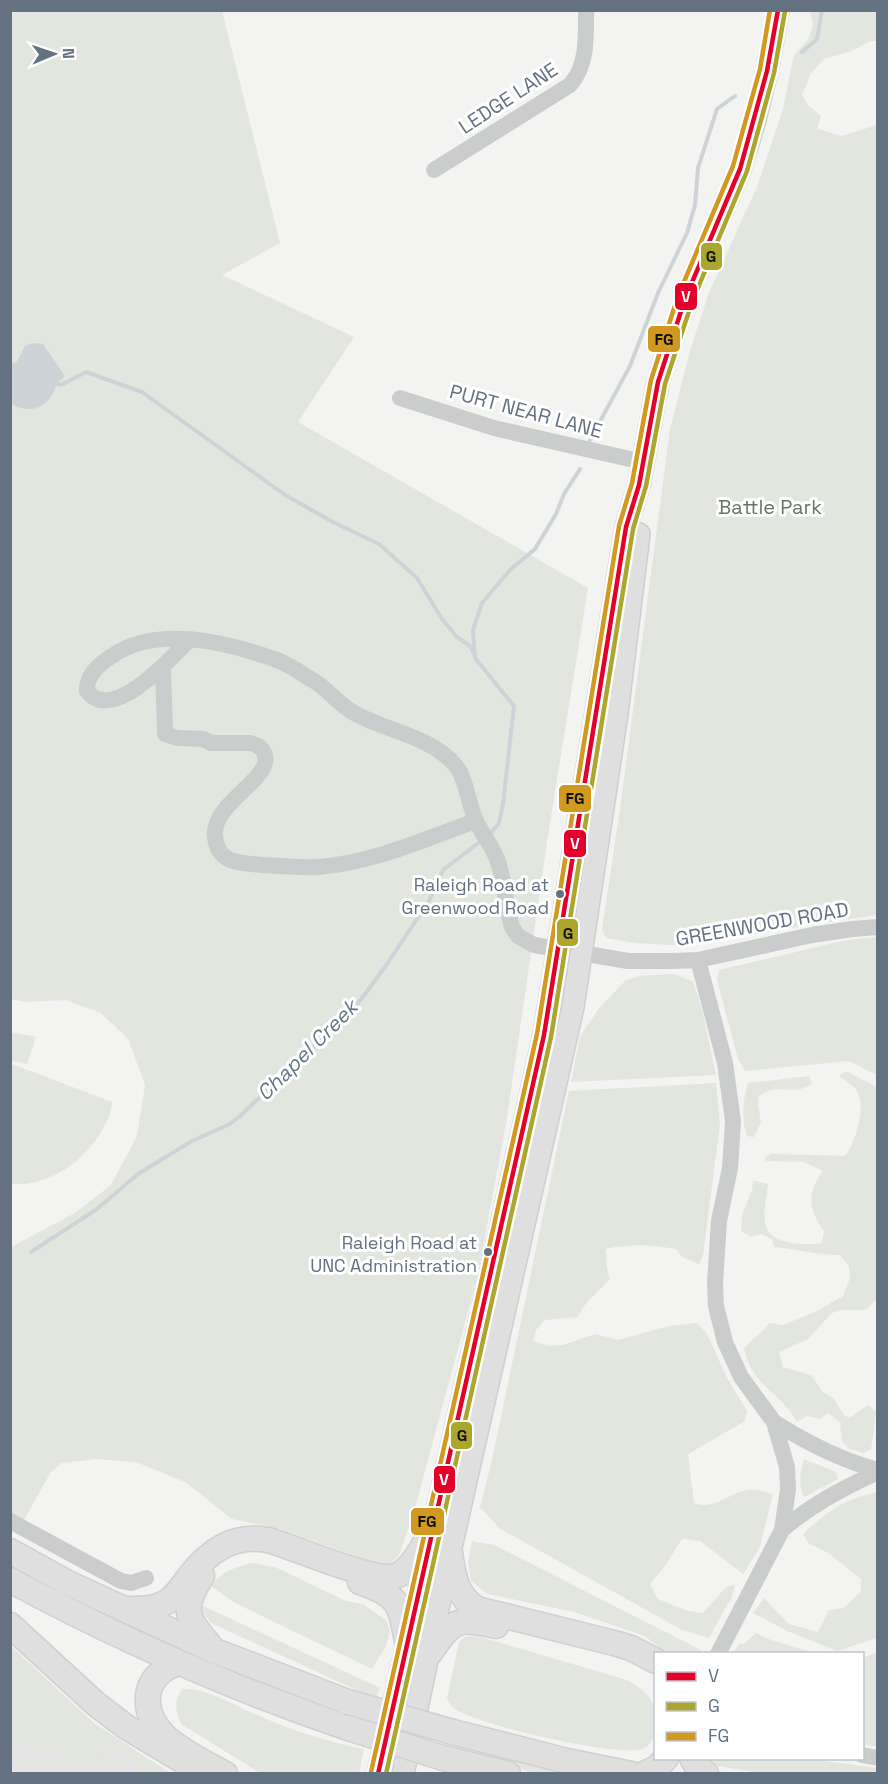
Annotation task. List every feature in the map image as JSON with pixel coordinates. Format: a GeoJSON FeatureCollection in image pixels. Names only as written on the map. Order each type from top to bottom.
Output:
{"type":"FeatureCollection","features":[{"type":"Feature","properties":{"kind":"highway"},"geometry":{"type":"LineString","coordinates":[[121,1609],[146,1609],[167,1601],[206,1557],[219,1547],[235,1541],[250,1538],[268,1539],[368,1574],[388,1578],[398,1575],[409,1566],[433,1529]]}},
{"type":"Feature","properties":{"kind":"highway"},"geometry":{"type":"LineString","coordinates":[[215,1651],[189,1618],[189,1600],[204,1573],[216,1561],[231,1552],[249,1549],[274,1552],[382,1590],[393,1598],[398,1607],[407,1641]]}},
{"type":"Feature","properties":{"kind":"highway"},"geometry":{"type":"LineString","coordinates":[[10,1551],[121,1609],[215,1651],[348,1702],[567,1761],[631,1773]]}},
{"type":"Feature","properties":{"kind":"highway"},"geometry":{"type":"LineString","coordinates":[[450,1552],[456,1585],[464,1598],[477,1609],[614,1642],[654,1660]]}},
{"type":"Feature","properties":{"kind":"highway"},"geometry":{"type":"LineString","coordinates":[[10,1580],[78,1617],[179,1663],[282,1705],[443,1758],[508,1773]]}},
{"type":"Feature","properties":{"kind":"highway"},"geometry":{"type":"LineString","coordinates":[[429,1654],[447,1629],[459,1622],[472,1620],[623,1659],[644,1669],[654,1678]]}},
{"type":"Feature","properties":{"kind":"highway"},"geometry":{"type":"LineString","coordinates":[[10,1625],[126,1727],[205,1773]]}},
{"type":"Feature","properties":{"kind":"highway"},"geometry":{"type":"LineString","coordinates":[[179,1663],[161,1672],[150,1686],[148,1696],[150,1713],[156,1726],[169,1741],[225,1773]]}},
{"type":"Feature","properties":{"kind":"highway"},"geometry":{"type":"LineString","coordinates":[[644,1773],[657,1768],[664,1760]]}},
{"type":"Feature","properties":{"kind":"highway"},"geometry":{"type":"LineString","coordinates":[[693,1760],[706,1773]]}},
{"type":"Feature","properties":{"kind":"main road"},"geometry":{"type":"LineString","coordinates":[[378,1773],[544,1035],[626,527],[639,485],[658,381],[673,331],[740,169],[767,70],[778,10]]}},
{"type":"Feature","properties":{"kind":"main road"},"geometry":{"type":"LineString","coordinates":[[403,1773],[450,1552],[573,1007],[616,714],[637,549],[640,525],[639,485]]}},
{"type":"Feature","properties":{"kind":"street","name":"LEDGE LANE"},"geometry":{"type":"LineString","coordinates":[[434,170],[570,85],[579,76],[586,33],[586,10]]}},
{"type":"Feature","properties":{"kind":"street","name":"PURT NEAR LANE"},"geometry":{"type":"LineString","coordinates":[[400,398],[494,428],[643,462]]}},
{"type":"Feature","properties":{"kind":"street","name":"GREENWOOD ROAD"},"geometry":{"type":"LineString","coordinates":[[163,667],[145,683],[116,698],[96,699],[87,691],[91,674],[122,648],[163,639],[224,645],[276,659],[316,682],[355,714],[435,747],[457,767],[484,835],[499,864],[515,932],[523,940],[534,945],[628,960],[698,960],[812,935],[878,927]]}},
{"type":"Feature","properties":{"kind":"street"},"geometry":{"type":"LineString","coordinates":[[189,640],[163,667],[165,734],[177,738],[203,739],[211,743],[256,744],[263,750],[265,756],[264,767],[230,804],[216,825],[215,837],[218,849],[227,858],[244,864],[319,867],[392,851],[484,835]]}},
{"type":"Feature","properties":{"kind":"street"},"geometry":{"type":"LineString","coordinates":[[698,960],[725,1063],[733,1121],[730,1168],[719,1221],[716,1305],[725,1342],[741,1377],[774,1422],[787,1467],[788,1489],[782,1530],[719,1652]]}},
{"type":"Feature","properties":{"kind":"street"},"geometry":{"type":"LineString","coordinates":[[774,1422],[799,1438],[837,1457],[878,1471]]}},
{"type":"Feature","properties":{"kind":"street"},"geometry":{"type":"LineString","coordinates":[[782,1530],[822,1500],[878,1471]]}},
{"type":"Feature","properties":{"kind":"street"},"geometry":{"type":"LineString","coordinates":[[10,1521],[121,1581],[130,1583],[146,1578]]}},
{"type":"Feature","properties":{"kind":"shaded area"},"geometry":{"type":"Polygon","coordinates":[[[33,343],[43,344],[65,376],[58,382],[48,400],[38,407],[27,409],[11,403],[11,362],[16,363],[25,346],[33,343]]]}},
{"type":"Feature","properties":{"kind":"shaded area"},"geometry":{"type":"Polygon","coordinates":[[[11,1725],[120,1748],[151,1774],[11,1774],[11,1725]]]}},
{"type":"Feature","properties":{"kind":"green space"},"geometry":{"type":"Polygon","coordinates":[[[10,11],[222,11],[280,243],[222,275],[354,337],[298,422],[588,588],[549,829],[507,1118],[478,1274],[414,1512],[399,1555],[390,1565],[382,1566],[281,1529],[232,1519],[185,1482],[136,1462],[97,1459],[62,1463],[51,1472],[20,1527],[11,1521],[11,1247],[75,1213],[111,1185],[137,1136],[145,1085],[128,1039],[101,1013],[66,1000],[26,1002],[11,999],[10,11]]]}},
{"type":"Feature","properties":{"kind":"green space","name":"Battle Park"},"geometry":{"type":"Polygon","coordinates":[[[810,11],[877,11],[877,41],[870,41],[852,51],[824,59],[811,73],[802,95],[808,105],[821,116],[817,129],[842,136],[877,125],[877,915],[688,946],[636,943],[606,938],[602,929],[670,429],[690,351],[708,295],[757,187],[783,109],[794,55],[808,40],[813,25],[810,11]]]}},
{"type":"Feature","properties":{"kind":"green space"},"geometry":{"type":"Polygon","coordinates":[[[877,937],[877,1075],[849,1061],[745,1071],[738,1059],[717,980],[719,970],[847,940],[877,937]]]}},
{"type":"Feature","properties":{"kind":"green space"},"geometry":{"type":"Polygon","coordinates":[[[675,974],[693,982],[702,1009],[716,1075],[571,1082],[580,1036],[600,1007],[626,980],[640,976],[675,974]]]}},
{"type":"Feature","properties":{"kind":"green space"},"geometry":{"type":"Polygon","coordinates":[[[10,1032],[36,1037],[27,1064],[11,1060],[10,1032]]]}},
{"type":"Feature","properties":{"kind":"green space"},"geometry":{"type":"Polygon","coordinates":[[[12,1064],[112,1102],[105,1125],[84,1154],[63,1171],[37,1182],[10,1184],[10,1066],[12,1064]]]}},
{"type":"Feature","properties":{"kind":"green space"},"geometry":{"type":"Polygon","coordinates":[[[846,1071],[877,1087],[877,1298],[866,1310],[841,1310],[832,1313],[808,1339],[779,1352],[783,1367],[811,1375],[824,1393],[834,1399],[844,1415],[849,1418],[868,1405],[876,1412],[871,1449],[864,1453],[850,1449],[842,1442],[840,1422],[828,1413],[820,1419],[807,1416],[797,1422],[783,1403],[760,1381],[748,1362],[744,1349],[769,1323],[783,1325],[815,1312],[843,1296],[850,1278],[849,1266],[840,1255],[774,1247],[772,1239],[761,1234],[751,1237],[741,1231],[742,1215],[752,1190],[753,1180],[768,1184],[764,1217],[766,1227],[775,1238],[791,1243],[822,1243],[824,1231],[812,1208],[812,1194],[823,1171],[804,1162],[766,1161],[764,1158],[771,1154],[845,1156],[853,1142],[860,1112],[859,1095],[855,1088],[839,1076],[846,1071]]]}},
{"type":"Feature","properties":{"kind":"green space"},"geometry":{"type":"Polygon","coordinates":[[[809,1076],[812,1083],[806,1087],[793,1090],[773,1090],[759,1096],[761,1122],[754,1137],[747,1136],[743,1110],[748,1083],[809,1076]]]}},
{"type":"Feature","properties":{"kind":"green space"},"geometry":{"type":"Polygon","coordinates":[[[716,1083],[720,1124],[703,1255],[699,1264],[682,1257],[676,1249],[658,1246],[641,1245],[606,1249],[610,1279],[588,1301],[578,1317],[545,1320],[536,1330],[533,1341],[548,1346],[563,1345],[595,1334],[618,1340],[669,1326],[697,1323],[706,1332],[727,1378],[747,1411],[745,1421],[688,1454],[694,1503],[709,1505],[749,1490],[773,1494],[760,1547],[743,1574],[700,1541],[682,1539],[650,1584],[658,1599],[688,1611],[703,1613],[726,1587],[735,1585],[732,1596],[709,1638],[682,1630],[499,1528],[480,1507],[492,1460],[569,1091],[716,1083]]]}},
{"type":"Feature","properties":{"kind":"green space"},"geometry":{"type":"Polygon","coordinates":[[[804,1459],[836,1472],[838,1479],[804,1497],[800,1478],[804,1459]]]}},
{"type":"Feature","properties":{"kind":"green space"},"geometry":{"type":"Polygon","coordinates":[[[877,1492],[877,1638],[837,1651],[787,1631],[753,1613],[764,1598],[789,1624],[818,1632],[829,1610],[843,1608],[861,1592],[861,1579],[830,1554],[809,1544],[803,1534],[837,1507],[877,1492]]]}},
{"type":"Feature","properties":{"kind":"green space"},"geometry":{"type":"Polygon","coordinates":[[[472,1541],[494,1545],[703,1652],[665,1652],[645,1636],[574,1612],[488,1594],[471,1581],[468,1562],[472,1541]]]}},
{"type":"Feature","properties":{"kind":"green space"},"geometry":{"type":"Polygon","coordinates":[[[253,1563],[275,1567],[346,1601],[363,1604],[387,1621],[390,1631],[386,1646],[372,1669],[235,1603],[211,1586],[230,1570],[253,1563]]]}},
{"type":"Feature","properties":{"kind":"green space"},"geometry":{"type":"Polygon","coordinates":[[[201,1605],[380,1688],[376,1699],[211,1623],[200,1608],[201,1605]]]}},
{"type":"Feature","properties":{"kind":"green space"},"geometry":{"type":"Polygon","coordinates":[[[756,1633],[812,1652],[734,1652],[740,1643],[744,1644],[756,1633]]]}},
{"type":"Feature","properties":{"kind":"green space"},"geometry":{"type":"Polygon","coordinates":[[[474,1635],[627,1680],[647,1694],[653,1704],[652,1740],[642,1749],[627,1750],[577,1744],[518,1731],[469,1716],[455,1709],[447,1698],[459,1642],[465,1637],[474,1635]]]}},
{"type":"Feature","properties":{"kind":"green space"},"geometry":{"type":"Polygon","coordinates":[[[11,1646],[94,1723],[170,1773],[139,1773],[138,1765],[123,1754],[106,1752],[96,1763],[87,1765],[11,1745],[11,1646]]]}},
{"type":"Feature","properties":{"kind":"green space"},"geometry":{"type":"Polygon","coordinates":[[[877,1652],[877,1747],[864,1744],[864,1658],[877,1652]]]}},
{"type":"Feature","properties":{"kind":"green space"},"geometry":{"type":"Polygon","coordinates":[[[182,1689],[211,1694],[296,1730],[364,1749],[359,1773],[260,1773],[181,1724],[176,1706],[182,1689]]]}},
{"type":"Feature","properties":{"kind":"green space"},"geometry":{"type":"Polygon","coordinates":[[[444,1738],[598,1773],[534,1773],[442,1746],[444,1738]]]}},
{"type":"Feature","properties":{"kind":"green space"},"geometry":{"type":"Polygon","coordinates":[[[705,1760],[817,1760],[877,1768],[877,1773],[760,1773],[711,1765],[705,1760]]]}},
{"type":"Feature","properties":{"kind":"waterway","name":"Chapel Creek"},"geometry":{"type":"LineString","coordinates":[[802,52],[817,39],[822,10]]}},
{"type":"Feature","properties":{"kind":"waterway","name":"Chapel Creek"},"geometry":{"type":"LineString","coordinates":[[590,440],[630,366],[658,293],[687,233],[695,205],[698,168],[717,109],[735,96]]}},
{"type":"Feature","properties":{"kind":"waterway"},"geometry":{"type":"LineString","coordinates":[[53,382],[61,385],[86,372],[142,392],[285,495],[379,544],[417,578],[442,619],[457,637],[470,646],[473,652]]}},
{"type":"Feature","properties":{"kind":"waterway","name":"Chapel Creek"},"geometry":{"type":"LineString","coordinates":[[489,835],[499,823],[503,804],[514,706],[475,658],[473,630],[482,603],[510,570],[535,549],[580,469]]}},
{"type":"Feature","properties":{"kind":"waterway","name":"Chapel Creek"},"geometry":{"type":"LineString","coordinates":[[31,1252],[97,1209],[138,1174],[192,1141],[230,1124],[240,1116],[353,1010],[429,901],[443,870],[481,841]]}},
{"type":"Feature","properties":{"kind":"transit line","name":"FG"},"geometry":{"type":"LineString","coordinates":[[371,1772],[537,1034],[619,526],[632,483],[651,380],[678,296],[733,166],[760,69],[770,10]]}},
{"type":"Feature","properties":{"kind":"transit line","name":"V"},"geometry":{"type":"LineString","coordinates":[[378,1774],[544,1035],[626,527],[639,485],[658,382],[685,299],[740,169],[767,71],[778,10]]}},
{"type":"Feature","properties":{"kind":"transit line","name":"G"},"geometry":{"type":"LineString","coordinates":[[386,1774],[551,1037],[633,529],[646,486],[665,384],[692,302],[747,171],[774,73],[785,11]]}},
{"type":"Feature","properties":{"kind":"place","name":"Raleigh Road at Greenwood Road"},"geometry":{"type":"Point","coordinates":[560,894]}},
{"type":"Feature","properties":{"kind":"place","name":"Raleigh Road at UNC Administration"},"geometry":{"type":"Point","coordinates":[488,1252]}}]}
